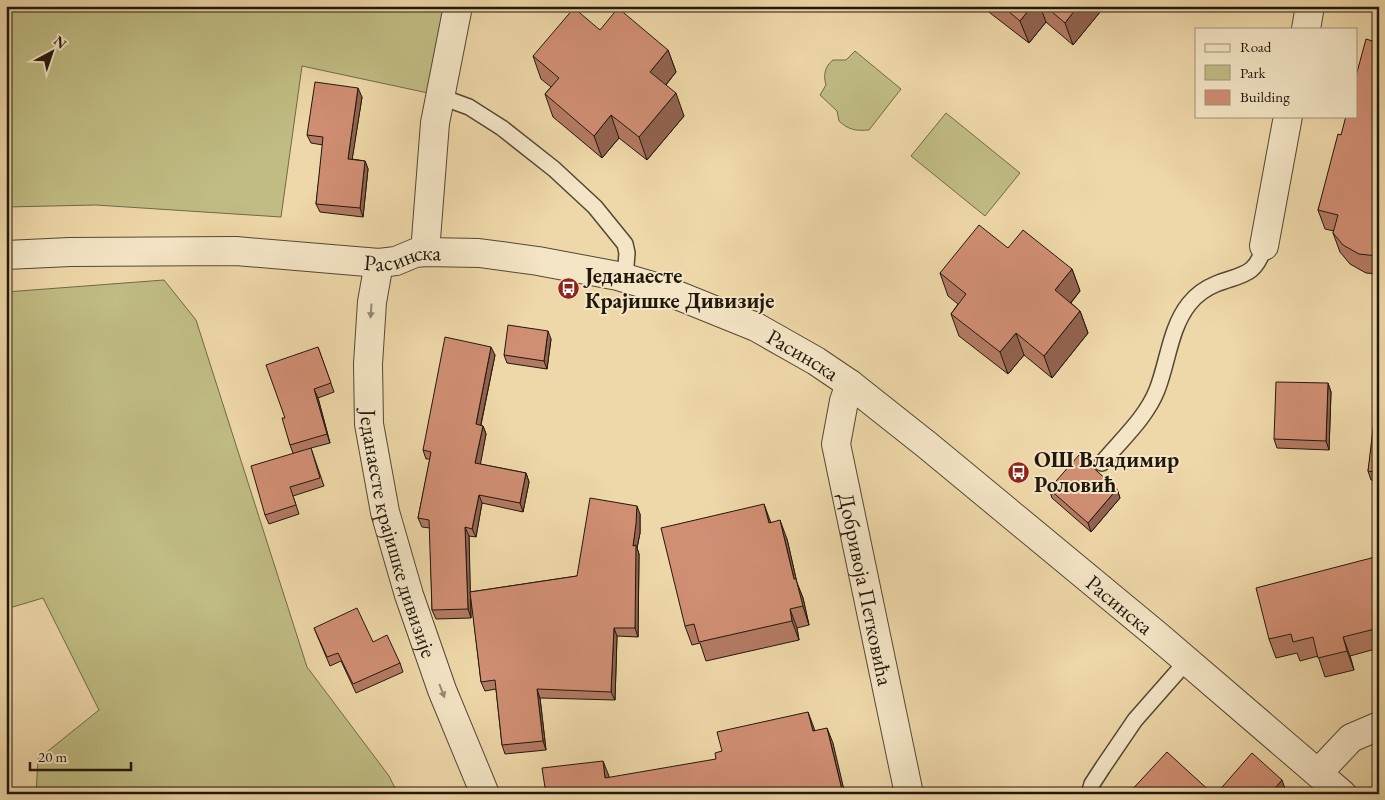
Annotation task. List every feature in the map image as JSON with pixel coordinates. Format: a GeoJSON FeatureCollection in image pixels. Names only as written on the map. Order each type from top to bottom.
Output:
{"type":"FeatureCollection","features":[{"type":"Feature","properties":{"kind":"street"},"geometry":{"type":"LineString","coordinates":[[425,252],[434,124],[458,6]]}},
{"type":"Feature","properties":{"kind":"street"},"geometry":{"type":"LineString","coordinates":[[1306,28],[1310,6]]}},
{"type":"Feature","properties":{"kind":"street"},"geometry":{"type":"LineString","coordinates":[[1264,246],[1288,118]]}},
{"type":"Feature","properties":{"kind":"street","name":"Расинска"},"geometry":{"type":"LineString","coordinates":[[6,255],[70,252],[236,251],[379,263],[396,261],[416,253],[425,252],[479,253],[538,261],[625,278],[678,295],[756,327],[816,361],[850,384],[963,474],[1342,794]]}},
{"type":"Feature","properties":{"kind":"street","name":"Једанаесте крајишке дивизије"},"geometry":{"type":"LineString","coordinates":[[379,263],[372,302],[368,364],[369,424],[386,512],[410,595],[442,690],[485,794]]}},
{"type":"Feature","properties":{"kind":"street","name":"Добривоја Петковића"},"geometry":{"type":"LineString","coordinates":[[850,384],[844,401],[836,444],[909,794]]}},
{"type":"Feature","properties":{"kind":"street"},"geometry":{"type":"LineString","coordinates":[[1318,773],[1351,738],[1379,726]]}},
{"type":"Feature","properties":{"kind":"lane"},"geometry":{"type":"LineString","coordinates":[[439,96],[470,107],[502,128],[554,169],[595,207],[625,244],[627,253],[625,278]]}},
{"type":"Feature","properties":{"kind":"lane"},"geometry":{"type":"LineString","coordinates":[[1102,463],[1148,408],[1157,390],[1179,321],[1188,305],[1200,293],[1216,284],[1235,278],[1252,269],[1258,262],[1264,246]]}},
{"type":"Feature","properties":{"kind":"lane"},"geometry":{"type":"LineString","coordinates":[[1088,794],[1092,784],[1135,720],[1186,662]]}},
{"type":"Feature","properties":{"kind":"green space"},"geometry":{"type":"Polygon","coordinates":[[[6,6],[458,6],[428,93],[302,66],[281,217],[96,205],[6,207],[6,6]]]}},
{"type":"Feature","properties":{"kind":"green space"},"geometry":{"type":"Polygon","coordinates":[[[855,51],[901,89],[869,130],[852,129],[843,124],[839,121],[837,111],[820,95],[826,85],[825,74],[828,65],[833,60],[846,60],[855,51]]]}},
{"type":"Feature","properties":{"kind":"green space"},"geometry":{"type":"Polygon","coordinates":[[[946,113],[1020,173],[985,216],[911,156],[946,113]]]}},
{"type":"Feature","properties":{"kind":"green space"},"geometry":{"type":"Polygon","coordinates":[[[164,280],[196,320],[307,667],[389,776],[398,794],[36,794],[38,759],[99,710],[43,598],[6,609],[6,292],[164,280]]]}},
{"type":"Feature","properties":{"kind":"building"},"geometry":{"type":"Polygon","coordinates":[[[1002,6],[1032,6],[1020,21],[1002,6]]]}},
{"type":"Feature","properties":{"kind":"building"},"geometry":{"type":"Polygon","coordinates":[[[1045,6],[1078,6],[1065,23],[1045,6]]]}},
{"type":"Feature","properties":{"kind":"building"},"geometry":{"type":"Polygon","coordinates":[[[574,8],[600,30],[618,8],[668,50],[650,72],[676,93],[639,137],[611,115],[594,136],[545,94],[559,78],[533,56],[574,8]]]}},
{"type":"Feature","properties":{"kind":"building"},"geometry":{"type":"Polygon","coordinates":[[[1366,39],[1379,43],[1379,256],[1359,254],[1343,245],[1333,233],[1338,215],[1318,210],[1338,134],[1341,135],[1345,118],[1358,118],[1358,69],[1366,39]]]}},
{"type":"Feature","properties":{"kind":"building"},"geometry":{"type":"Polygon","coordinates":[[[315,82],[358,88],[348,159],[365,161],[360,208],[316,204],[323,137],[307,135],[315,82]]]}},
{"type":"Feature","properties":{"kind":"building"},"geometry":{"type":"Polygon","coordinates":[[[979,225],[1008,248],[1023,230],[1072,269],[1055,290],[1080,311],[1044,356],[1016,333],[1000,352],[951,314],[966,294],[940,273],[979,225]]]}},
{"type":"Feature","properties":{"kind":"building"},"geometry":{"type":"Polygon","coordinates":[[[508,325],[548,331],[544,361],[504,355],[508,325]]]}},
{"type":"Feature","properties":{"kind":"building"},"geometry":{"type":"Polygon","coordinates":[[[445,337],[491,347],[476,424],[483,426],[475,463],[526,473],[520,503],[479,495],[472,529],[465,527],[468,609],[432,610],[429,520],[418,518],[431,452],[423,450],[445,337]]]}},
{"type":"Feature","properties":{"kind":"building"},"geometry":{"type":"Polygon","coordinates":[[[318,347],[331,383],[314,389],[327,434],[290,445],[282,418],[285,418],[266,365],[318,347]]]}},
{"type":"Feature","properties":{"kind":"building"},"geometry":{"type":"Polygon","coordinates":[[[1276,382],[1328,383],[1326,441],[1274,439],[1276,382]]]}},
{"type":"Feature","properties":{"kind":"building"},"geometry":{"type":"Polygon","coordinates":[[[1376,404],[1379,404],[1379,473],[1368,471],[1376,404]]]}},
{"type":"Feature","properties":{"kind":"building"},"geometry":{"type":"Polygon","coordinates":[[[311,448],[320,478],[290,487],[296,505],[265,515],[251,466],[311,448]]]}},
{"type":"Feature","properties":{"kind":"building"},"geometry":{"type":"Polygon","coordinates":[[[1079,455],[1117,489],[1088,523],[1049,489],[1079,455]]]}},
{"type":"Feature","properties":{"kind":"building"},"geometry":{"type":"Polygon","coordinates":[[[590,498],[637,506],[633,546],[636,545],[635,628],[614,628],[611,692],[537,689],[543,741],[502,745],[495,680],[481,682],[470,592],[577,576],[590,498]]]}},
{"type":"Feature","properties":{"kind":"building"},"geometry":{"type":"Polygon","coordinates":[[[764,504],[769,523],[780,520],[794,579],[796,579],[803,606],[790,609],[792,621],[699,642],[694,624],[685,626],[661,528],[764,504]]]}},
{"type":"Feature","properties":{"kind":"building"},"geometry":{"type":"Polygon","coordinates":[[[1379,556],[1379,628],[1343,637],[1347,651],[1318,658],[1313,637],[1293,642],[1291,634],[1269,639],[1256,588],[1379,556]]]}},
{"type":"Feature","properties":{"kind":"building"},"geometry":{"type":"Polygon","coordinates":[[[357,608],[373,642],[387,635],[400,663],[353,684],[338,653],[327,657],[314,628],[357,608]]]}},
{"type":"Feature","properties":{"kind":"building"},"geometry":{"type":"Polygon","coordinates":[[[808,712],[813,731],[827,728],[843,794],[546,794],[542,768],[603,761],[605,778],[716,759],[715,753],[722,751],[717,732],[808,712]]]}},
{"type":"Feature","properties":{"kind":"building"},"geometry":{"type":"Polygon","coordinates":[[[1167,752],[1213,794],[1128,794],[1167,752]]]}},
{"type":"Feature","properties":{"kind":"building"},"geometry":{"type":"Polygon","coordinates":[[[1252,753],[1282,780],[1270,794],[1216,794],[1252,753]]]}},
{"type":"Feature","properties":{"kind":"place","name":"Једанаесте Крајишке Дивизије"},"geometry":{"type":"Point","coordinates":[569,288]}},
{"type":"Feature","properties":{"kind":"place","name":"ОШ Владимир Роловић"},"geometry":{"type":"Point","coordinates":[1018,472]}}]}
